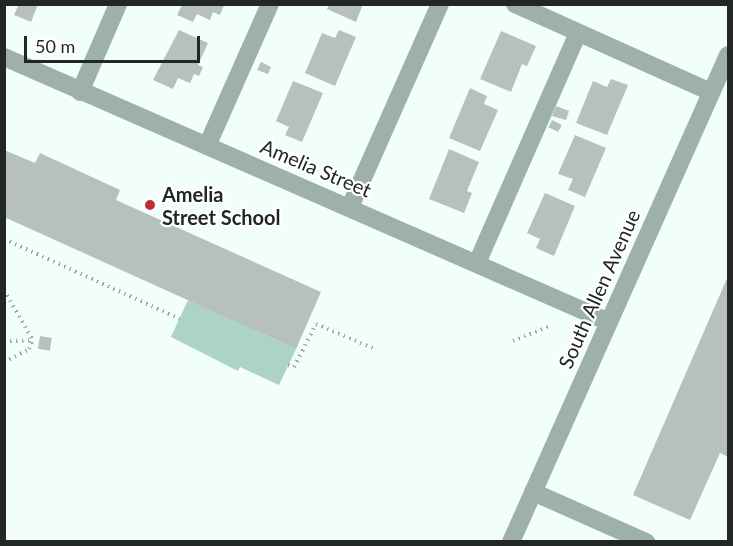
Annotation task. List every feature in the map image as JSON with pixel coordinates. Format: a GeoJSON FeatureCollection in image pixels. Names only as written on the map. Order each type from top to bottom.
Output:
{"type":"FeatureCollection","features":[{"type":"Feature","properties":{"kind":"street"},"geometry":{"type":"LineString","coordinates":[[80,92],[118,4]]}},
{"type":"Feature","properties":{"kind":"street"},"geometry":{"type":"LineString","coordinates":[[207,146],[270,4]]}},
{"type":"Feature","properties":{"kind":"street"},"geometry":{"type":"LineString","coordinates":[[350,207],[440,4]]}},
{"type":"Feature","properties":{"kind":"street"},"geometry":{"type":"LineString","coordinates":[[514,4],[711,92]]}},
{"type":"Feature","properties":{"kind":"street"},"geometry":{"type":"LineString","coordinates":[[477,263],[578,33]]}},
{"type":"Feature","properties":{"kind":"street","name":"South Allen Avenue"},"geometry":{"type":"LineString","coordinates":[[511,542],[729,55]]}},
{"type":"Feature","properties":{"kind":"street","name":"Amelia Street"},"geometry":{"type":"LineString","coordinates":[[4,57],[609,322]]}},
{"type":"Feature","properties":{"kind":"street"},"geometry":{"type":"LineString","coordinates":[[533,492],[646,542]]}},
{"type":"Feature","properties":{"kind":"path"},"geometry":{"type":"LineString","coordinates":[[4,240],[180,318]]}},
{"type":"Feature","properties":{"kind":"path"},"geometry":{"type":"LineString","coordinates":[[4,290],[33,340]]}},
{"type":"Feature","properties":{"kind":"path"},"geometry":{"type":"LineString","coordinates":[[309,319],[375,349]]}},
{"type":"Feature","properties":{"kind":"path"},"geometry":{"type":"LineString","coordinates":[[288,365],[294,367],[316,324]]}},
{"type":"Feature","properties":{"kind":"path"},"geometry":{"type":"LineString","coordinates":[[513,341],[548,327]]}},
{"type":"Feature","properties":{"kind":"path"},"geometry":{"type":"LineString","coordinates":[[4,341],[33,340]]}},
{"type":"Feature","properties":{"kind":"path"},"geometry":{"type":"LineString","coordinates":[[4,362],[29,349],[33,340]]}},
{"type":"Feature","properties":{"kind":"green space"},"geometry":{"type":"Polygon","coordinates":[[[188,300],[296,349],[279,385],[240,367],[238,371],[171,337],[188,300]]]}},
{"type":"Feature","properties":{"kind":"building"},"geometry":{"type":"Polygon","coordinates":[[[13,4],[38,4],[31,22],[14,15],[18,6],[13,4]]]}},
{"type":"Feature","properties":{"kind":"building"},"geometry":{"type":"Polygon","coordinates":[[[329,4],[363,4],[356,22],[327,9],[329,4]]]}},
{"type":"Feature","properties":{"kind":"building"},"geometry":{"type":"Polygon","coordinates":[[[182,5],[224,5],[220,15],[213,12],[210,20],[197,14],[193,22],[177,15],[182,5]]]}},
{"type":"Feature","properties":{"kind":"building"},"geometry":{"type":"Polygon","coordinates":[[[179,30],[208,43],[198,65],[203,67],[199,76],[194,74],[190,83],[178,78],[173,89],[153,80],[179,30]]]}},
{"type":"Feature","properties":{"kind":"building"},"geometry":{"type":"Polygon","coordinates":[[[339,30],[356,37],[335,86],[305,73],[322,33],[335,38],[339,30]]]}},
{"type":"Feature","properties":{"kind":"building"},"geometry":{"type":"Polygon","coordinates":[[[501,31],[536,46],[527,66],[522,64],[511,92],[480,79],[501,31]]]}},
{"type":"Feature","properties":{"kind":"building"},"geometry":{"type":"Polygon","coordinates":[[[261,62],[271,67],[268,74],[257,70],[261,62]]]}},
{"type":"Feature","properties":{"kind":"building"},"geometry":{"type":"Polygon","coordinates":[[[611,79],[628,85],[607,135],[576,123],[593,81],[607,87],[611,79]]]}},
{"type":"Feature","properties":{"kind":"building"},"geometry":{"type":"Polygon","coordinates":[[[293,81],[323,93],[302,142],[285,135],[289,127],[276,121],[293,81]]]}},
{"type":"Feature","properties":{"kind":"building"},"geometry":{"type":"Polygon","coordinates":[[[470,88],[487,96],[484,104],[498,110],[480,151],[449,138],[470,88]]]}},
{"type":"Feature","properties":{"kind":"building"},"geometry":{"type":"Polygon","coordinates":[[[556,106],[569,111],[566,120],[552,116],[556,106]]]}},
{"type":"Feature","properties":{"kind":"building"},"geometry":{"type":"Polygon","coordinates":[[[552,120],[562,125],[558,132],[548,127],[552,120]]]}},
{"type":"Feature","properties":{"kind":"building"},"geometry":{"type":"Polygon","coordinates":[[[575,135],[606,148],[585,197],[568,190],[573,179],[558,174],[575,135]]]}},
{"type":"Feature","properties":{"kind":"building"},"geometry":{"type":"Polygon","coordinates":[[[449,149],[479,162],[467,191],[472,193],[464,213],[429,199],[449,149]]]}},
{"type":"Feature","properties":{"kind":"building"},"geometry":{"type":"Polygon","coordinates":[[[4,150],[35,163],[40,153],[120,190],[116,200],[321,292],[296,349],[4,217],[4,150]]]}},
{"type":"Feature","properties":{"kind":"building"},"geometry":{"type":"Polygon","coordinates":[[[545,193],[575,206],[554,256],[536,248],[540,239],[527,233],[545,193]]]}},
{"type":"Feature","properties":{"kind":"building"},"geometry":{"type":"Polygon","coordinates":[[[728,276],[728,457],[720,453],[690,520],[633,495],[728,276]]]}},
{"type":"Feature","properties":{"kind":"building"},"geometry":{"type":"Polygon","coordinates":[[[40,336],[52,338],[50,351],[38,349],[40,336]]]}},
{"type":"Feature","properties":{"kind":"place","name":"Amelia Street School"},"geometry":{"type":"Point","coordinates":[150,205]}}]}
